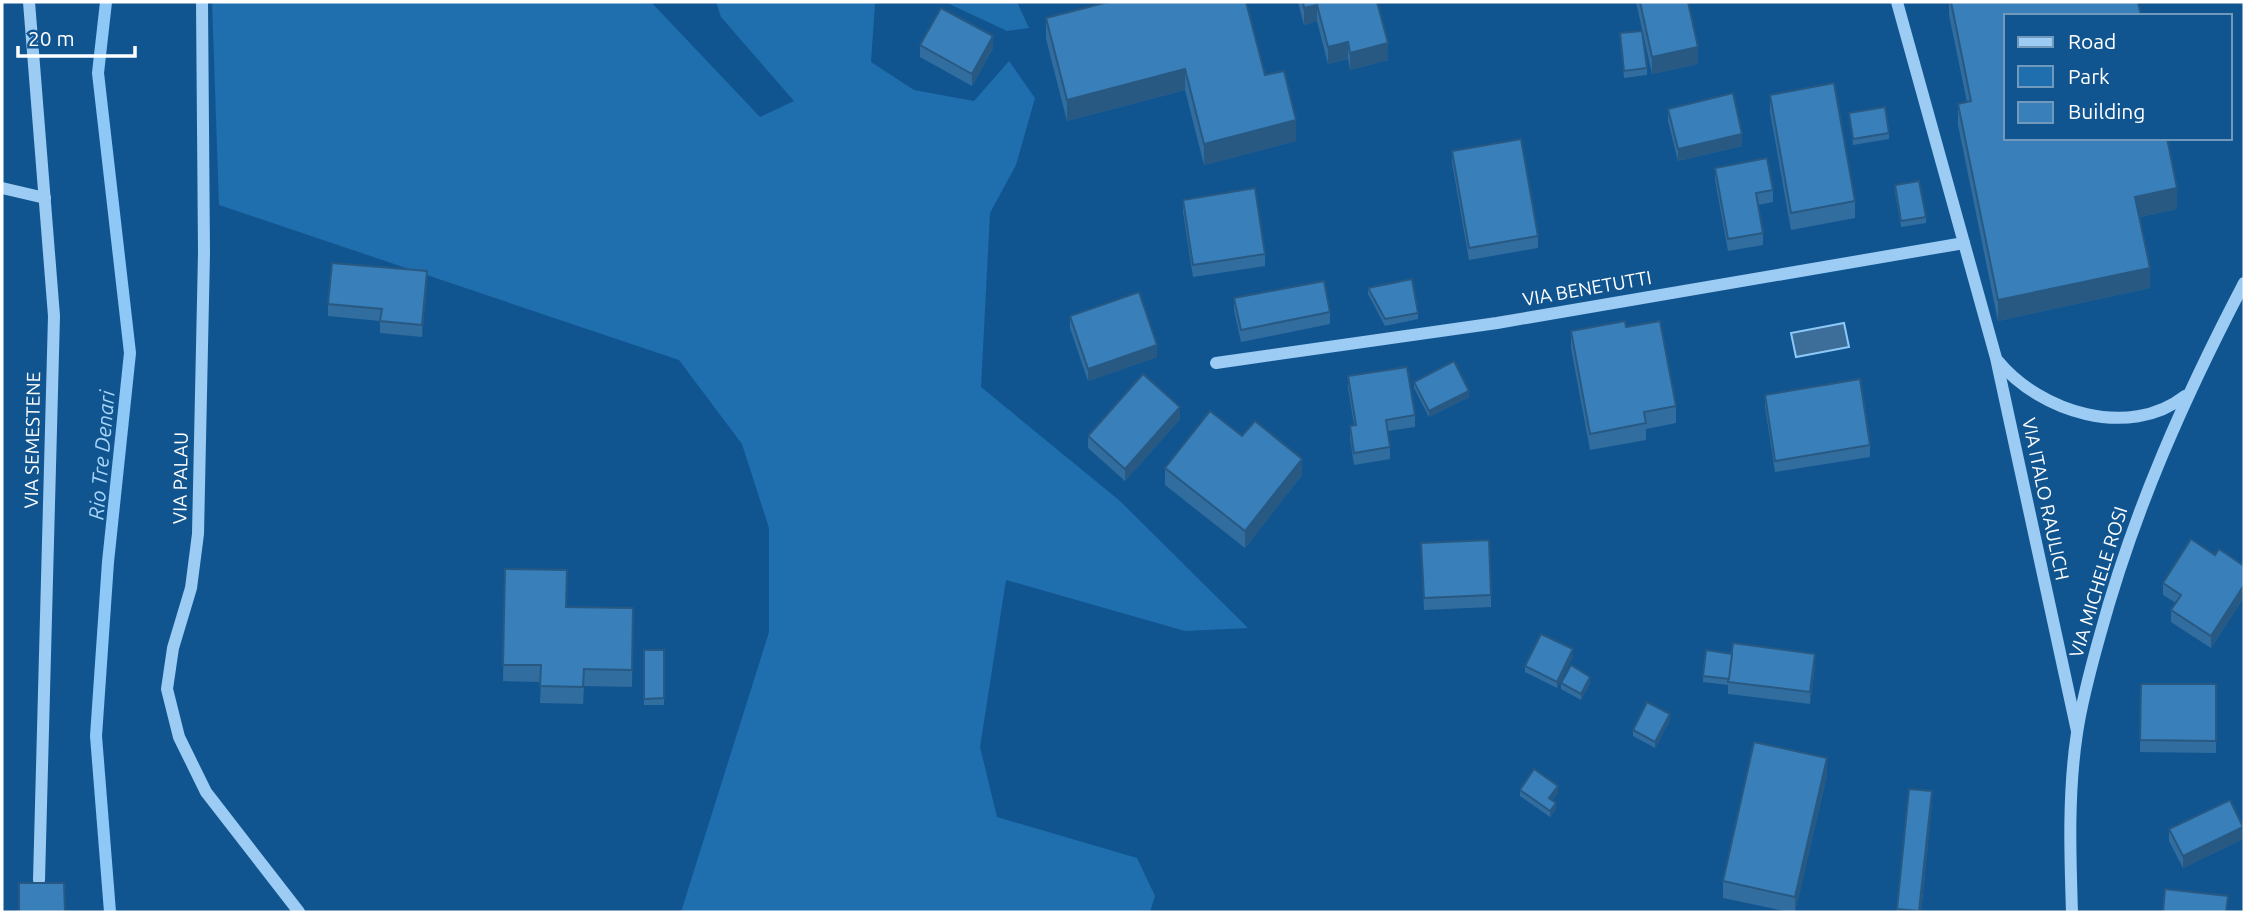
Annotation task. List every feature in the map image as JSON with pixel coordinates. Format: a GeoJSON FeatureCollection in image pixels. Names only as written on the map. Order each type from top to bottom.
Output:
{"type":"FeatureCollection","features":[{"type":"Feature","properties":{"kind":"street","name":"VIA SEMESTENE"},"geometry":{"type":"LineString","coordinates":[[29,2],[54,316],[39,880]]}},
{"type":"Feature","properties":{"kind":"street","name":"VIA PALAU"},"geometry":{"type":"LineString","coordinates":[[202,2],[204,253],[198,534],[191,588],[173,648],[167,689],[179,737],[206,792],[299,912]]}},
{"type":"Feature","properties":{"kind":"street","name":"VIA ITALO RAULICH"},"geometry":{"type":"LineString","coordinates":[[1896,2],[1996,358],[2077,731]]}},
{"type":"Feature","properties":{"kind":"street"},"geometry":{"type":"LineString","coordinates":[[2,188],[45,198]]}},
{"type":"Feature","properties":{"kind":"street","name":"VIA BENETUTTI"},"geometry":{"type":"LineString","coordinates":[[1216,363],[1497,323],[1964,243]]}},
{"type":"Feature","properties":{"kind":"street","name":"VIA MICHELE ROSI"},"geometry":{"type":"LineString","coordinates":[[2072,912],[2069,822],[2077,731],[2113,590],[2144,496],[2186,396],[2244,283]]}},
{"type":"Feature","properties":{"kind":"street","name":"VIA ITALO RAULICH"},"geometry":{"type":"LineString","coordinates":[[1996,358],[2009,374],[2034,394],[2085,414],[2120,416],[2152,413],[2172,407],[2186,396]]}},
{"type":"Feature","properties":{"kind":"green space"},"geometry":{"type":"Polygon","coordinates":[[[212,2],[651,2],[760,117],[794,101],[721,17],[716,2],[885,2],[875,4],[871,62],[914,90],[974,101],[1009,61],[1035,98],[1016,165],[990,213],[981,387],[1120,501],[1248,628],[1185,631],[1006,580],[980,747],[997,817],[1137,858],[1155,896],[1150,912],[681,912],[769,632],[769,528],[742,444],[679,360],[219,205],[212,2]]]}},
{"type":"Feature","properties":{"kind":"green space"},"geometry":{"type":"Polygon","coordinates":[[[945,2],[1017,2],[1029,28],[1007,31],[945,2]]]}},
{"type":"Feature","properties":{"kind":"shaded area"},"geometry":{"type":"Polygon","coordinates":[[[1844,323],[1849,347],[1796,357],[1791,333],[1844,323]]]}},
{"type":"Feature","properties":{"kind":"building"},"geometry":{"type":"Polygon","coordinates":[[[1108,2],[1246,2],[1265,75],[1284,71],[1296,120],[1204,144],[1185,69],[1067,100],[1046,18],[1108,2]]]}},
{"type":"Feature","properties":{"kind":"building"},"geometry":{"type":"Polygon","coordinates":[[[1303,2],[1377,2],[1388,43],[1350,53],[1348,42],[1328,47],[1317,5],[1304,8],[1303,2]]]}},
{"type":"Feature","properties":{"kind":"building"},"geometry":{"type":"Polygon","coordinates":[[[1640,2],[1688,2],[1698,47],[1652,57],[1640,2]]]}},
{"type":"Feature","properties":{"kind":"building"},"geometry":{"type":"Polygon","coordinates":[[[1951,2],[2138,2],[2141,14],[2004,14],[2004,140],[2167,140],[2177,188],[2135,197],[2150,268],[1998,300],[1958,104],[1971,101],[1951,2]]]}},
{"type":"Feature","properties":{"kind":"building"},"geometry":{"type":"Polygon","coordinates":[[[941,8],[993,36],[972,74],[920,45],[941,8]]]}},
{"type":"Feature","properties":{"kind":"building"},"geometry":{"type":"Polygon","coordinates":[[[1642,31],[1647,68],[1624,71],[1620,33],[1642,31]]]}},
{"type":"Feature","properties":{"kind":"building"},"geometry":{"type":"Polygon","coordinates":[[[1834,83],[1855,201],[1791,213],[1770,95],[1834,83]]]}},
{"type":"Feature","properties":{"kind":"building"},"geometry":{"type":"Polygon","coordinates":[[[1733,93],[1742,134],[1678,149],[1668,109],[1733,93]]]}},
{"type":"Feature","properties":{"kind":"building"},"geometry":{"type":"Polygon","coordinates":[[[1885,107],[1889,133],[1853,139],[1849,113],[1885,107]]]}},
{"type":"Feature","properties":{"kind":"building"},"geometry":{"type":"Polygon","coordinates":[[[1521,139],[1538,236],[1469,248],[1452,151],[1521,139]]]}},
{"type":"Feature","properties":{"kind":"building"},"geometry":{"type":"Polygon","coordinates":[[[1767,158],[1773,190],[1756,193],[1763,233],[1728,239],[1715,168],[1767,158]]]}},
{"type":"Feature","properties":{"kind":"building"},"geometry":{"type":"Polygon","coordinates":[[[1919,181],[1926,217],[1901,221],[1895,185],[1919,181]]]}},
{"type":"Feature","properties":{"kind":"building"},"geometry":{"type":"Polygon","coordinates":[[[1255,188],[1265,254],[1193,265],[1183,200],[1255,188]]]}},
{"type":"Feature","properties":{"kind":"building"},"geometry":{"type":"Polygon","coordinates":[[[332,263],[427,271],[422,325],[380,321],[382,309],[328,304],[332,263]]]}},
{"type":"Feature","properties":{"kind":"building"},"geometry":{"type":"Polygon","coordinates":[[[1412,279],[1418,313],[1385,319],[1368,288],[1412,279]]]}},
{"type":"Feature","properties":{"kind":"building"},"geometry":{"type":"Polygon","coordinates":[[[1324,281],[1330,312],[1241,330],[1234,298],[1324,281]]]}},
{"type":"Feature","properties":{"kind":"building"},"geometry":{"type":"Polygon","coordinates":[[[1139,292],[1157,345],[1088,369],[1070,316],[1139,292]]]}},
{"type":"Feature","properties":{"kind":"building"},"geometry":{"type":"Polygon","coordinates":[[[1625,321],[1626,327],[1660,321],[1676,406],[1644,412],[1646,423],[1590,434],[1571,331],[1625,321]]]}},
{"type":"Feature","properties":{"kind":"building"},"geometry":{"type":"Polygon","coordinates":[[[1454,361],[1469,391],[1429,411],[1414,382],[1454,361]]]}},
{"type":"Feature","properties":{"kind":"building"},"geometry":{"type":"Polygon","coordinates":[[[1407,367],[1415,415],[1386,420],[1390,447],[1354,453],[1350,426],[1356,425],[1348,376],[1407,367]]]}},
{"type":"Feature","properties":{"kind":"building"},"geometry":{"type":"Polygon","coordinates":[[[1143,374],[1180,407],[1125,469],[1088,436],[1143,374]]]}},
{"type":"Feature","properties":{"kind":"building"},"geometry":{"type":"Polygon","coordinates":[[[1860,379],[1870,445],[1775,461],[1765,395],[1860,379]]]}},
{"type":"Feature","properties":{"kind":"building"},"geometry":{"type":"Polygon","coordinates":[[[1210,411],[1242,436],[1255,421],[1302,459],[1245,531],[1165,468],[1210,411]]]}},
{"type":"Feature","properties":{"kind":"building"},"geometry":{"type":"Polygon","coordinates":[[[2191,539],[2215,555],[2219,549],[2244,566],[2244,585],[2211,636],[2171,610],[2181,595],[2163,583],[2191,539]]]}},
{"type":"Feature","properties":{"kind":"building"},"geometry":{"type":"Polygon","coordinates":[[[1489,540],[1491,595],[1424,598],[1421,543],[1489,540]]]}},
{"type":"Feature","properties":{"kind":"building"},"geometry":{"type":"Polygon","coordinates":[[[505,569],[567,570],[566,607],[633,608],[632,670],[584,669],[583,687],[540,686],[541,665],[503,665],[505,569]]]}},
{"type":"Feature","properties":{"kind":"building"},"geometry":{"type":"Polygon","coordinates":[[[1541,634],[1573,649],[1557,682],[1525,666],[1541,634]]]}},
{"type":"Feature","properties":{"kind":"building"},"geometry":{"type":"Polygon","coordinates":[[[1733,643],[1815,654],[1810,692],[1728,682],[1733,643]]]}},
{"type":"Feature","properties":{"kind":"building"},"geometry":{"type":"Polygon","coordinates":[[[644,650],[664,650],[664,698],[644,699],[644,650]]]}},
{"type":"Feature","properties":{"kind":"building"},"geometry":{"type":"Polygon","coordinates":[[[1706,650],[1732,654],[1729,679],[1703,676],[1706,650]]]}},
{"type":"Feature","properties":{"kind":"building"},"geometry":{"type":"Polygon","coordinates":[[[1571,665],[1590,677],[1581,694],[1561,683],[1571,665]]]}},
{"type":"Feature","properties":{"kind":"building"},"geometry":{"type":"Polygon","coordinates":[[[2141,684],[2216,684],[2216,741],[2140,740],[2141,684]]]}},
{"type":"Feature","properties":{"kind":"building"},"geometry":{"type":"Polygon","coordinates":[[[1647,702],[1670,714],[1655,742],[1633,730],[1647,702]]]}},
{"type":"Feature","properties":{"kind":"building"},"geometry":{"type":"Polygon","coordinates":[[[1754,742],[1827,758],[1795,897],[1723,881],[1754,742]]]}},
{"type":"Feature","properties":{"kind":"building"},"geometry":{"type":"Polygon","coordinates":[[[1534,769],[1558,786],[1549,798],[1556,803],[1550,811],[1520,790],[1534,769]]]}},
{"type":"Feature","properties":{"kind":"building"},"geometry":{"type":"Polygon","coordinates":[[[1909,789],[1932,791],[1919,911],[1897,909],[1909,789]]]}},
{"type":"Feature","properties":{"kind":"building"},"geometry":{"type":"Polygon","coordinates":[[[2230,800],[2243,827],[2183,856],[2169,829],[2230,800]]]}},
{"type":"Feature","properties":{"kind":"building"},"geometry":{"type":"Polygon","coordinates":[[[19,883],[64,883],[65,912],[19,912],[19,883]]]}},
{"type":"Feature","properties":{"kind":"building"},"geometry":{"type":"Polygon","coordinates":[[[2165,889],[2228,896],[2226,912],[2163,912],[2165,889]]]}},
{"type":"Feature","properties":{"kind":"waterway","name":"Rio Tre Denari"},"geometry":{"type":"LineString","coordinates":[[106,2],[98,73],[130,353],[108,562],[96,736],[110,912]]}}]}
